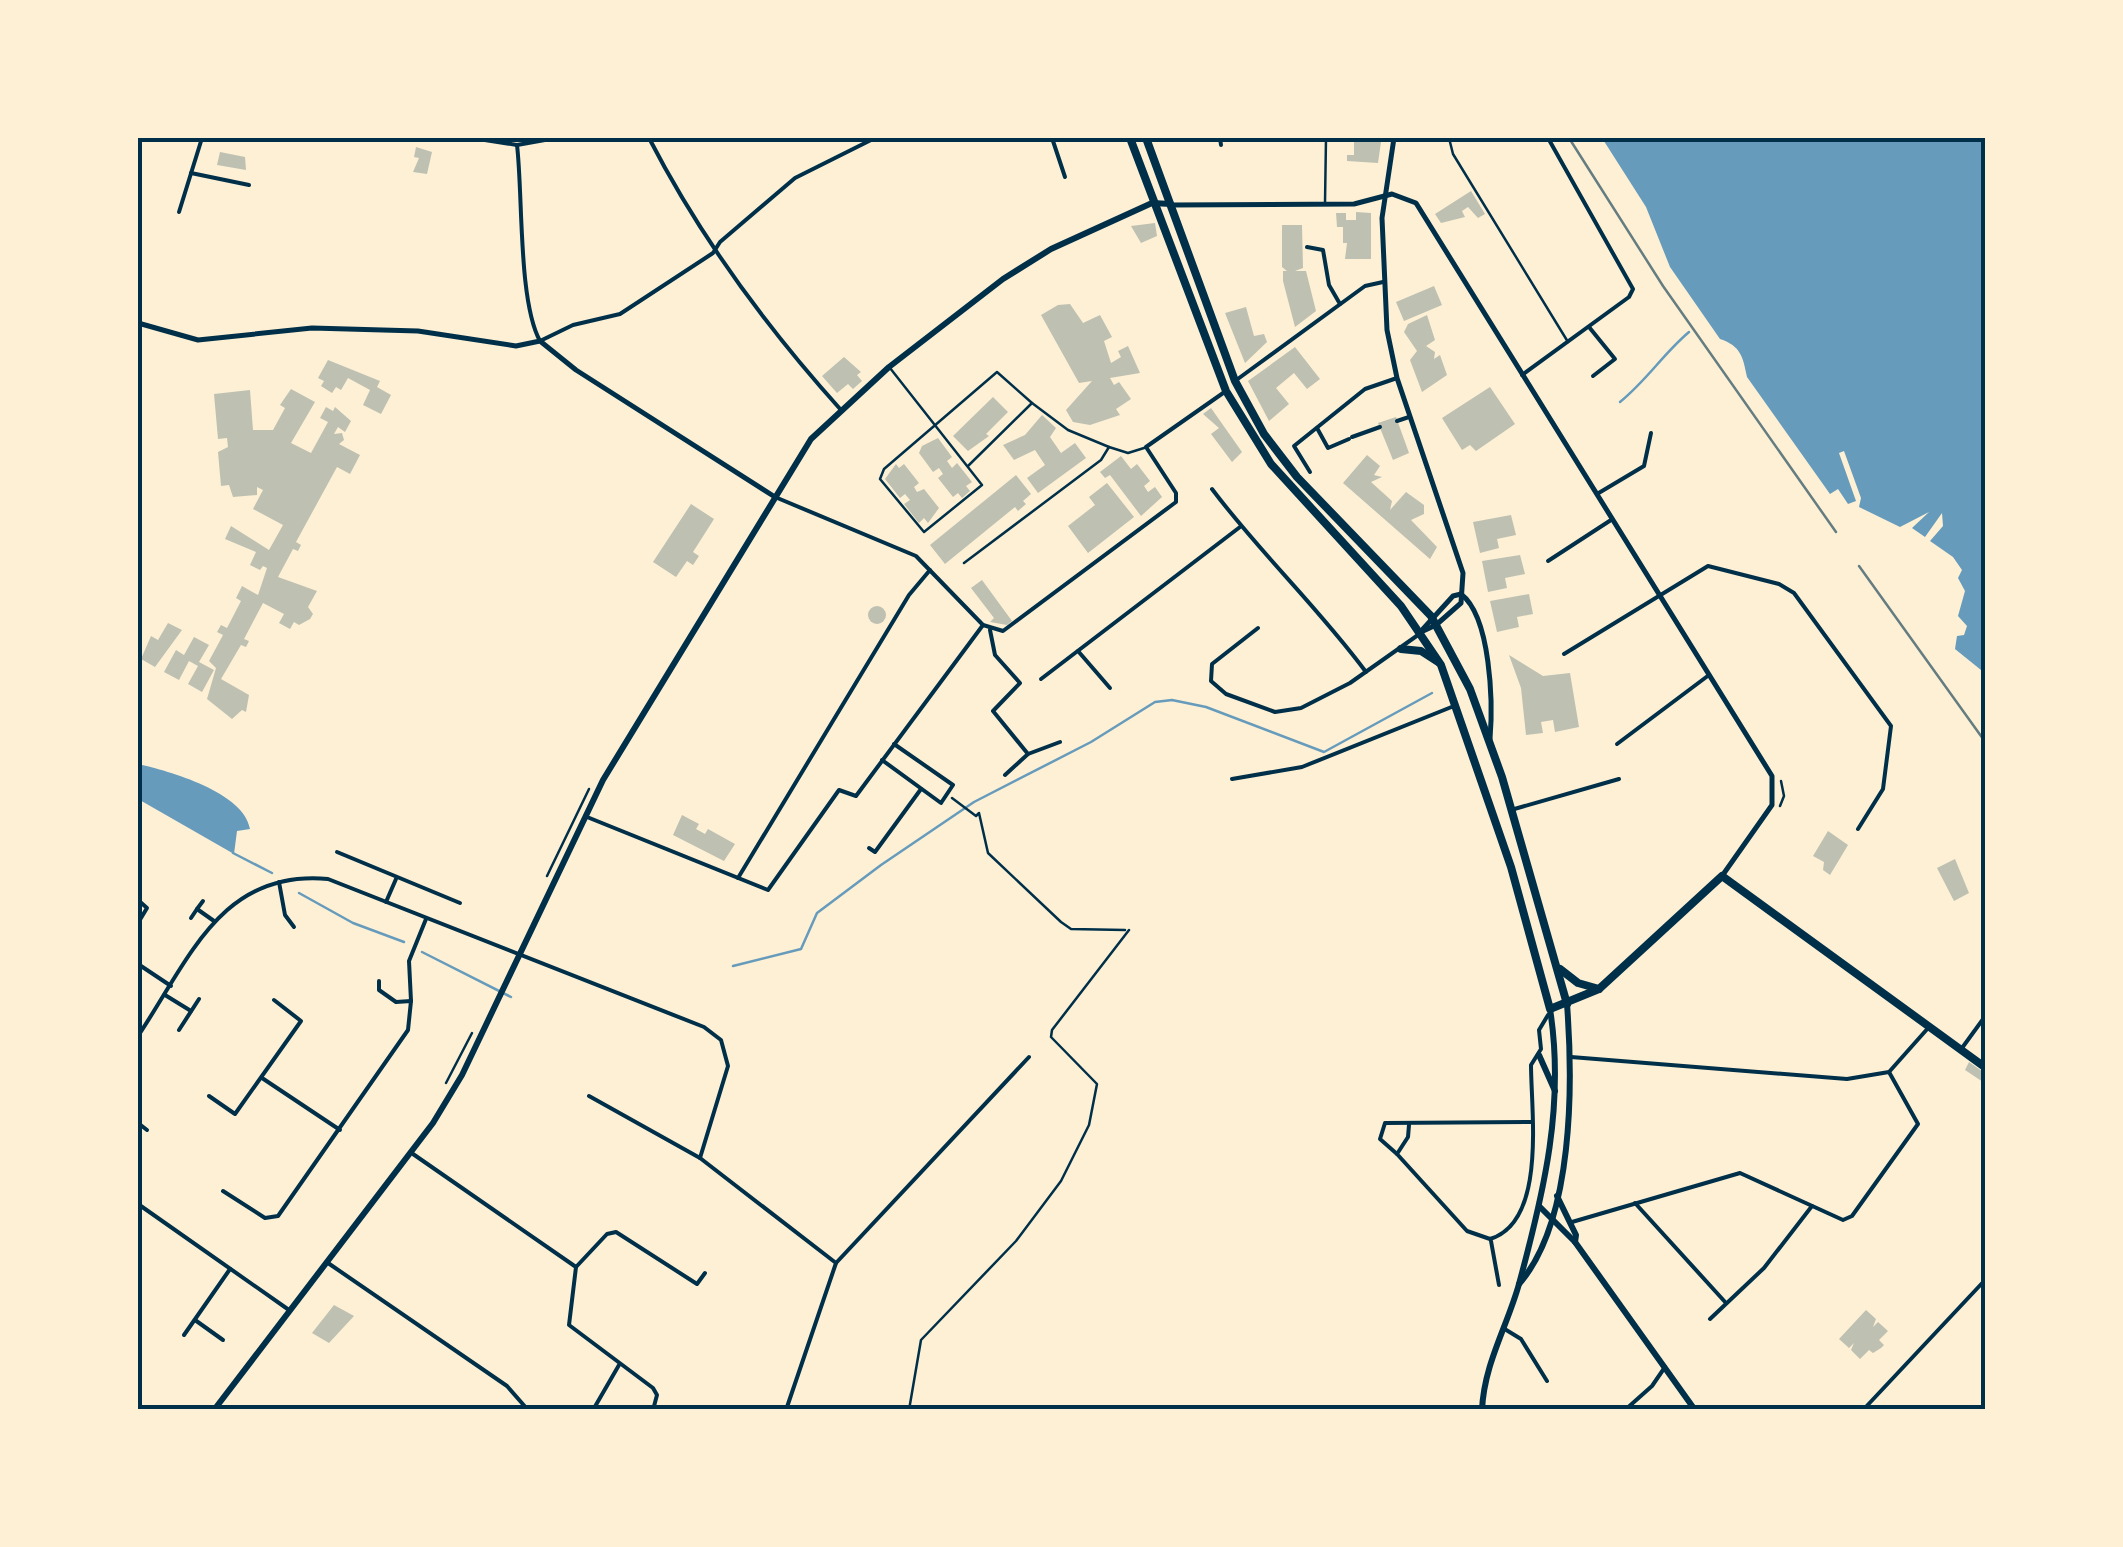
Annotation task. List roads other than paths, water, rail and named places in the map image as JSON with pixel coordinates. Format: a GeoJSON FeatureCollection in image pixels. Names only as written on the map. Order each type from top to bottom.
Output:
{"type":"FeatureCollection","features":[{"type":"Feature","properties":{"kind":"highway"},"geometry":{"type":"LineString","coordinates":[[1130,138],[1226,391],[1281,477],[1421,632],[1441,665],[1511,867],[1550,1009],[1600,989],[1722,876],[1986,1068]]}},
{"type":"Feature","properties":{"kind":"highway"},"geometry":{"type":"LineString","coordinates":[[1146,138],[1235,381],[1264,434],[1296,476],[1431,616],[1470,689],[1511,810],[1567,1004]]}},
{"type":"Feature","properties":{"kind":"highway"},"geometry":{"type":"LineString","coordinates":[[1401,648],[1421,651],[1441,665]]}},
{"type":"Feature","properties":{"kind":"highway"},"geometry":{"type":"LineString","coordinates":[[1558,968],[1578,983],[1600,989]]}},
{"type":"Feature","properties":{"kind":"main road"},"geometry":{"type":"LineString","coordinates":[[214,1410],[413,1154],[462,1075],[584,816],[811,439],[888,366],[1026,263],[1154,202],[1172,204]]}},
{"type":"Feature","properties":{"kind":"main road"},"geometry":{"type":"LineString","coordinates":[[1518,1284],[1552,1218],[1571,1056],[1567,1004]]}},
{"type":"Feature","properties":{"kind":"main road"},"geometry":{"type":"LineString","coordinates":[[1482,1410],[1486,1376],[1540,1204],[1556,1092],[1556,1046],[1550,1009]]}},
{"type":"Feature","properties":{"kind":"main road"},"geometry":{"type":"LineString","coordinates":[[1538,1055],[1556,1092]]}},
{"type":"Feature","properties":{"kind":"main road"},"geometry":{"type":"LineString","coordinates":[[1556,1194],[1575,1242]]}},
{"type":"Feature","properties":{"kind":"main road"},"geometry":{"type":"LineString","coordinates":[[1540,1204],[1575,1242],[1695,1410]]}},
{"type":"Feature","properties":{"kind":"street"},"geometry":{"type":"LineString","coordinates":[[179,212],[202,138]]}},
{"type":"Feature","properties":{"kind":"street"},"geometry":{"type":"LineString","coordinates":[[472,138],[517,145],[556,138]]}},
{"type":"Feature","properties":{"kind":"street"},"geometry":{"type":"LineString","coordinates":[[649,138],[716,247],[816,383],[841,410]]}},
{"type":"Feature","properties":{"kind":"street"},"geometry":{"type":"LineString","coordinates":[[138,323],[198,340],[344,328],[418,330],[516,346],[540,341],[573,326],[620,314],[713,254],[716,247],[792,180],[856,141],[875,138]]}},
{"type":"Feature","properties":{"kind":"street"},"geometry":{"type":"LineString","coordinates":[[1052,138],[1065,176]]}},
{"type":"Feature","properties":{"kind":"street"},"geometry":{"type":"LineString","coordinates":[[1220,138],[1222,145]]}},
{"type":"Feature","properties":{"kind":"street"},"geometry":{"type":"LineString","coordinates":[[1258,628],[1212,664],[1211,681],[1226,694],[1276,712],[1301,708],[1366,672],[1436,625],[1461,603],[1463,573],[1455,540],[1397,378],[1384,282],[1385,198],[1394,138]]}},
{"type":"Feature","properties":{"kind":"street"},"geometry":{"type":"LineString","coordinates":[[1522,375],[1628,297],[1632,281],[1548,138]]}},
{"type":"Feature","properties":{"kind":"street"},"geometry":{"type":"LineString","coordinates":[[517,145],[530,299],[540,341],[576,370],[775,497],[916,556],[990,630],[1002,632],[1016,624],[1176,502],[1176,493],[1146,447],[1226,391]]}},
{"type":"Feature","properties":{"kind":"street"},"geometry":{"type":"LineString","coordinates":[[191,173],[249,185]]}},
{"type":"Feature","properties":{"kind":"street"},"geometry":{"type":"LineString","coordinates":[[1172,204],[1325,204],[1399,194],[1416,203],[1772,776],[1775,796],[1722,876]]}},
{"type":"Feature","properties":{"kind":"street"},"geometry":{"type":"LineString","coordinates":[[1308,247],[1324,250],[1329,285],[1340,304]]}},
{"type":"Feature","properties":{"kind":"street"},"geometry":{"type":"LineString","coordinates":[[1235,381],[1366,286],[1384,282]]}},
{"type":"Feature","properties":{"kind":"street"},"geometry":{"type":"LineString","coordinates":[[1589,326],[1616,359],[1592,376]]}},
{"type":"Feature","properties":{"kind":"street"},"geometry":{"type":"LineString","coordinates":[[1310,472],[1294,446],[1365,389],[1397,378]]}},
{"type":"Feature","properties":{"kind":"street"},"geometry":{"type":"LineString","coordinates":[[1397,421],[1409,416]]}},
{"type":"Feature","properties":{"kind":"street"},"geometry":{"type":"LineString","coordinates":[[1317,428],[1328,448],[1380,428]]}},
{"type":"Feature","properties":{"kind":"street"},"geometry":{"type":"LineString","coordinates":[[1597,494],[1644,466],[1651,433]]}},
{"type":"Feature","properties":{"kind":"street"},"geometry":{"type":"LineString","coordinates":[[1212,489],[1240,527],[1322,613],[1366,672]]}},
{"type":"Feature","properties":{"kind":"street"},"geometry":{"type":"LineString","coordinates":[[1548,561],[1612,520]]}},
{"type":"Feature","properties":{"kind":"street"},"geometry":{"type":"LineString","coordinates":[[1041,679],[1240,527]]}},
{"type":"Feature","properties":{"kind":"street"},"geometry":{"type":"LineString","coordinates":[[1564,654],[1708,566],[1779,584],[1794,593],[1891,726],[1883,789],[1858,828]]}},
{"type":"Feature","properties":{"kind":"street"},"geometry":{"type":"LineString","coordinates":[[738,878],[909,595],[930,570]]}},
{"type":"Feature","properties":{"kind":"street"},"geometry":{"type":"LineString","coordinates":[[1421,632],[1431,616],[1453,596],[1461,594]]}},
{"type":"Feature","properties":{"kind":"street"},"geometry":{"type":"LineString","coordinates":[[1461,594],[1476,610],[1488,670],[1489,742]]}},
{"type":"Feature","properties":{"kind":"street"},"geometry":{"type":"LineString","coordinates":[[584,816],[768,890],[839,790],[856,796],[983,625]]}},
{"type":"Feature","properties":{"kind":"street"},"geometry":{"type":"LineString","coordinates":[[990,630],[996,655],[1020,683],[992,711],[1028,754]]}},
{"type":"Feature","properties":{"kind":"street"},"geometry":{"type":"LineString","coordinates":[[1078,651],[1110,688]]}},
{"type":"Feature","properties":{"kind":"street"},"geometry":{"type":"LineString","coordinates":[[1617,744],[1710,675]]}},
{"type":"Feature","properties":{"kind":"street"},"geometry":{"type":"LineString","coordinates":[[1232,779],[1302,767],[1458,705]]}},
{"type":"Feature","properties":{"kind":"street"},"geometry":{"type":"LineString","coordinates":[[1005,775],[1028,754],[1060,742]]}},
{"type":"Feature","properties":{"kind":"street"},"geometry":{"type":"LineString","coordinates":[[882,760],[941,803],[953,786],[894,744]]}},
{"type":"Feature","properties":{"kind":"street"},"geometry":{"type":"LineString","coordinates":[[1511,810],[1619,779]]}},
{"type":"Feature","properties":{"kind":"street"},"geometry":{"type":"LineString","coordinates":[[870,848],[876,852],[921,789]]}},
{"type":"Feature","properties":{"kind":"street"},"geometry":{"type":"LineString","coordinates":[[336,852],[460,903]]}},
{"type":"Feature","properties":{"kind":"street"},"geometry":{"type":"LineString","coordinates":[[138,1036],[214,921],[245,893],[297,877],[328,880],[516,957],[704,1027],[722,1040],[728,1066],[700,1158]]}},
{"type":"Feature","properties":{"kind":"street"},"geometry":{"type":"LineString","coordinates":[[386,902],[396,877]]}},
{"type":"Feature","properties":{"kind":"street"},"geometry":{"type":"LineString","coordinates":[[278,882],[286,915],[294,926]]}},
{"type":"Feature","properties":{"kind":"street"},"geometry":{"type":"LineString","coordinates":[[138,900],[146,908],[138,923]]}},
{"type":"Feature","properties":{"kind":"street"},"geometry":{"type":"LineString","coordinates":[[191,918],[203,901]]}},
{"type":"Feature","properties":{"kind":"street"},"geometry":{"type":"LineString","coordinates":[[197,909],[214,921]]}},
{"type":"Feature","properties":{"kind":"street"},"geometry":{"type":"LineString","coordinates":[[224,1191],[265,1218],[278,1216],[408,1030],[409,961],[426,919]]}},
{"type":"Feature","properties":{"kind":"street"},"geometry":{"type":"LineString","coordinates":[[138,964],[171,986]]}},
{"type":"Feature","properties":{"kind":"street"},"geometry":{"type":"LineString","coordinates":[[379,981],[379,990],[396,1002],[411,1001]]}},
{"type":"Feature","properties":{"kind":"street"},"geometry":{"type":"LineString","coordinates":[[165,995],[191,1011]]}},
{"type":"Feature","properties":{"kind":"street"},"geometry":{"type":"LineString","coordinates":[[179,1030],[199,999]]}},
{"type":"Feature","properties":{"kind":"street"},"geometry":{"type":"LineString","coordinates":[[210,1096],[235,1114],[301,1020],[274,1000]]}},
{"type":"Feature","properties":{"kind":"street"},"geometry":{"type":"LineString","coordinates":[[1490,1239],[1512,1225],[1526,1200],[1531,1177],[1531,1064],[1538,1055],[1538,1030],[1546,1024],[1550,1009]]}},
{"type":"Feature","properties":{"kind":"street"},"geometry":{"type":"LineString","coordinates":[[1960,1050],[1986,1015]]}},
{"type":"Feature","properties":{"kind":"street"},"geometry":{"type":"LineString","coordinates":[[1571,1056],[1846,1079],[1890,1072],[1929,1027]]}},
{"type":"Feature","properties":{"kind":"street"},"geometry":{"type":"LineString","coordinates":[[786,1410],[836,1263],[1029,1057]]}},
{"type":"Feature","properties":{"kind":"street"},"geometry":{"type":"LineString","coordinates":[[1568,1220],[1578,1222],[1740,1173],[1843,1220],[1852,1216],[1914,1131],[1917,1118],[1890,1072]]}},
{"type":"Feature","properties":{"kind":"street"},"geometry":{"type":"LineString","coordinates":[[262,1078],[340,1130]]}},
{"type":"Feature","properties":{"kind":"street"},"geometry":{"type":"LineString","coordinates":[[589,1096],[700,1158],[836,1263]]}},
{"type":"Feature","properties":{"kind":"street"},"geometry":{"type":"LineString","coordinates":[[1490,1239],[1467,1231],[1380,1139],[1380,1128],[1386,1122],[1532,1122]]}},
{"type":"Feature","properties":{"kind":"street"},"geometry":{"type":"LineString","coordinates":[[138,1123],[147,1130]]}},
{"type":"Feature","properties":{"kind":"street"},"geometry":{"type":"LineString","coordinates":[[1397,1154],[1408,1137],[1408,1125]]}},
{"type":"Feature","properties":{"kind":"street"},"geometry":{"type":"LineString","coordinates":[[413,1154],[576,1268]]}},
{"type":"Feature","properties":{"kind":"street"},"geometry":{"type":"LineString","coordinates":[[138,1204],[291,1311]]}},
{"type":"Feature","properties":{"kind":"street"},"geometry":{"type":"LineString","coordinates":[[1635,1204],[1726,1303]]}},
{"type":"Feature","properties":{"kind":"street"},"geometry":{"type":"LineString","coordinates":[[1710,1319],[1764,1268],[1812,1206]]}},
{"type":"Feature","properties":{"kind":"street"},"geometry":{"type":"LineString","coordinates":[[138,1217],[143,1208]]}},
{"type":"Feature","properties":{"kind":"street"},"geometry":{"type":"LineString","coordinates":[[652,1410],[657,1395],[653,1388],[569,1325],[576,1268],[607,1234],[616,1232],[698,1284],[704,1273]]}},
{"type":"Feature","properties":{"kind":"street"},"geometry":{"type":"LineString","coordinates":[[1490,1239],[1499,1285]]}},
{"type":"Feature","properties":{"kind":"street"},"geometry":{"type":"LineString","coordinates":[[328,1263],[507,1386],[528,1410]]}},
{"type":"Feature","properties":{"kind":"street"},"geometry":{"type":"LineString","coordinates":[[184,1335],[230,1269]]}},
{"type":"Feature","properties":{"kind":"street"},"geometry":{"type":"LineString","coordinates":[[1862,1410],[1986,1279]]}},
{"type":"Feature","properties":{"kind":"street"},"geometry":{"type":"LineString","coordinates":[[195,1320],[223,1340]]}},
{"type":"Feature","properties":{"kind":"street"},"geometry":{"type":"LineString","coordinates":[[1502,1328],[1521,1339],[1548,1381]]}},
{"type":"Feature","properties":{"kind":"street"},"geometry":{"type":"LineString","coordinates":[[593,1410],[619,1365]]}},
{"type":"Feature","properties":{"kind":"street"},"geometry":{"type":"LineString","coordinates":[[1625,1410],[1652,1386],[1664,1367]]}},
{"type":"Feature","properties":{"kind":"lane"},"geometry":{"type":"LineString","coordinates":[[1325,204],[1326,138]]}},
{"type":"Feature","properties":{"kind":"lane"},"geometry":{"type":"LineString","coordinates":[[1449,138],[1453,154],[1568,342]]}},
{"type":"Feature","properties":{"kind":"lane"},"geometry":{"type":"LineString","coordinates":[[888,366],[936,429],[966,467],[982,485],[924,532],[880,478],[884,469],[936,429],[996,372],[1068,430],[1128,454],[1146,447]]}},
{"type":"Feature","properties":{"kind":"lane"},"geometry":{"type":"LineString","coordinates":[[966,467],[1032,403]]}},
{"type":"Feature","properties":{"kind":"lane"},"geometry":{"type":"LineString","coordinates":[[964,563],[1101,460],[1109,447]]}},
{"type":"Feature","properties":{"kind":"water"},"geometry":{"type":"Polygon","coordinates":[[[1602,138],[1985,138],[1985,690],[1981,670],[1955,649],[1957,636],[1964,635],[1967,626],[1958,616],[1965,591],[1958,578],[1962,570],[1953,557],[1930,541],[1943,526],[1942,513],[1925,537],[1912,528],[1929,512],[1900,527],[1859,507],[1861,498],[1844,451],[1839,453],[1856,501],[1848,504],[1838,489],[1830,494],[1747,377],[1740,353],[1720,339],[1670,267],[1646,207],[1602,138]]]}},
{"type":"Feature","properties":{"kind":"water"},"geometry":{"type":"Polygon","coordinates":[[[138,764],[203,785],[234,804],[250,829],[237,831],[234,854],[138,799],[138,764]]]}},
{"type":"Feature","properties":{"kind":"waterway"},"geometry":{"type":"LineString","coordinates":[[1620,402],[1689,332]]}},
{"type":"Feature","properties":{"kind":"waterway"},"geometry":{"type":"LineString","coordinates":[[733,966],[801,949],[817,913],[881,865],[974,802],[1091,742],[1155,702],[1172,700],[1206,707],[1324,752],[1432,693]]}},
{"type":"Feature","properties":{"kind":"waterway"},"geometry":{"type":"LineString","coordinates":[[233,853],[272,873]]}},
{"type":"Feature","properties":{"kind":"waterway"},"geometry":{"type":"LineString","coordinates":[[299,893],[353,923],[404,942]]}},
{"type":"Feature","properties":{"kind":"waterway"},"geometry":{"type":"LineString","coordinates":[[422,952],[511,997]]}},
{"type":"Feature","properties":{"kind":"railway"},"geometry":{"type":"LineString","coordinates":[[1569,138],[1663,286],[1836,532]]}},
{"type":"Feature","properties":{"kind":"railway"},"geometry":{"type":"LineString","coordinates":[[1859,566],[1986,743]]}}]}
